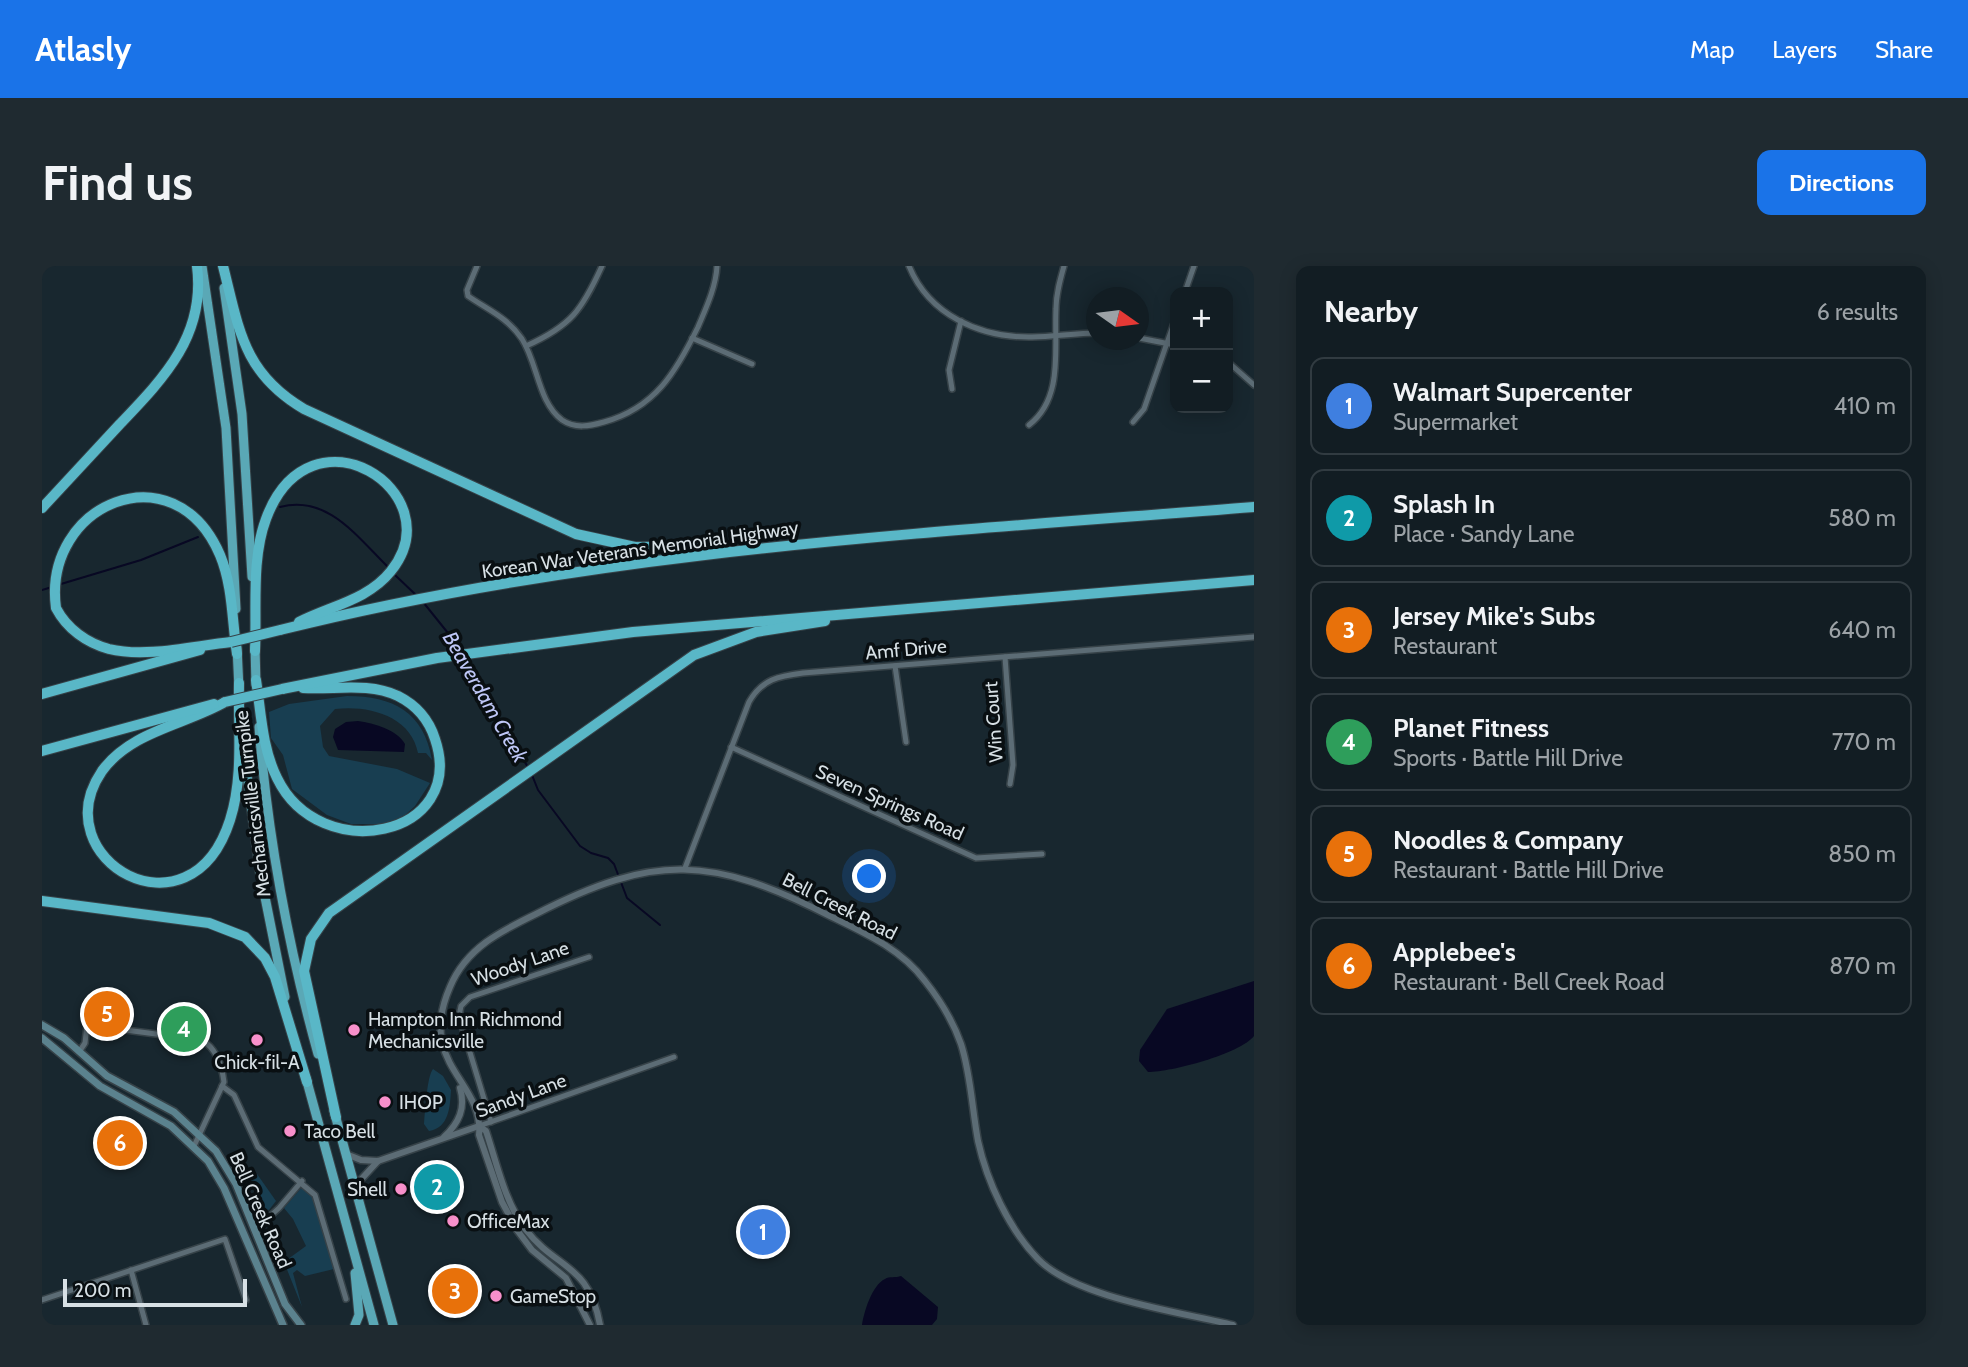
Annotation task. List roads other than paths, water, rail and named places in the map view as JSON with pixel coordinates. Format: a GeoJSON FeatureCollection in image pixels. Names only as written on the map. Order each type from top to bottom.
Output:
{"type":"FeatureCollection","features":[{"type":"Feature","properties":{"kind":"highway"},"geometry":{"type":"LineString","coordinates":[[42,508],[178,359],[195,317],[199,295],[199,266]]}},
{"type":"Feature","properties":{"kind":"highway","name":"Mechanicsville Turnpike"},"geometry":{"type":"LineString","coordinates":[[199,266],[218,359],[228,450],[237,654],[250,812],[279,971],[374,1325]]}},
{"type":"Feature","properties":{"kind":"highway"},"geometry":{"type":"LineString","coordinates":[[222,266],[237,326],[254,363],[279,392],[304,409],[557,526],[590,538],[620,545],[658,548],[782,545]]}},
{"type":"Feature","properties":{"kind":"highway","name":"Mechanicsville Turnpike"},"geometry":{"type":"LineString","coordinates":[[222,266],[244,436],[256,680],[264,786],[278,887],[300,988],[393,1325]]}},
{"type":"Feature","properties":{"kind":"highway"},"geometry":{"type":"LineString","coordinates":[[255,651],[258,557],[262,532],[277,496],[297,473],[312,465],[333,461],[360,465],[377,474],[392,489],[401,506],[405,524],[403,545],[396,564],[378,583],[349,602],[281,630]]}},
{"type":"Feature","properties":{"kind":"highway"},"geometry":{"type":"LineString","coordinates":[[77,513],[105,499],[132,496],[172,505],[195,521],[214,543],[224,566],[237,654]]}},
{"type":"Feature","properties":{"kind":"highway","name":"Korean War Veterans Memorial Highway"},"geometry":{"type":"LineString","coordinates":[[201,648],[398,604],[581,571],[782,545],[1254,507]]}},
{"type":"Feature","properties":{"kind":"highway"},"geometry":{"type":"LineString","coordinates":[[48,563],[49,586],[57,608],[80,636],[110,649],[141,653],[201,648]]}},
{"type":"Feature","properties":{"kind":"highway"},"geometry":{"type":"LineString","coordinates":[[239,683],[239,780],[229,824],[217,848],[202,867],[177,881],[149,884],[124,876],[101,856],[88,828],[87,809],[96,779],[114,758],[138,741],[225,702],[287,688],[437,658],[645,631],[1254,580]]}},
{"type":"Feature","properties":{"kind":"highway"},"geometry":{"type":"LineString","coordinates":[[335,1117],[306,985],[305,961],[313,933],[338,905],[673,668],[715,646],[756,632],[877,611]]}},
{"type":"Feature","properties":{"kind":"highway"},"geometry":{"type":"LineString","coordinates":[[42,694],[201,648]]}},
{"type":"Feature","properties":{"kind":"highway"},"geometry":{"type":"LineString","coordinates":[[256,680],[271,764],[285,791],[300,808],[333,827],[357,832],[383,831],[415,814],[429,797],[439,769],[435,737],[420,712],[406,701],[381,690],[287,688]]}},
{"type":"Feature","properties":{"kind":"highway"},"geometry":{"type":"LineString","coordinates":[[42,751],[211,708]]}},
{"type":"Feature","properties":{"kind":"highway"},"geometry":{"type":"LineString","coordinates":[[42,901],[209,923],[244,937],[265,958],[275,976],[307,1082]]}},
{"type":"Feature","properties":{"kind":"highway"},"geometry":{"type":"LineString","coordinates":[[353,1247],[359,1315],[355,1325]]}},
{"type":"Feature","properties":{"kind":"main road","name":"Bell Creek Road"},"geometry":{"type":"LineString","coordinates":[[42,1025],[107,1076],[174,1112],[200,1133],[223,1160],[285,1304],[302,1325]]}},
{"type":"Feature","properties":{"kind":"main road","name":"Bell Creek Road"},"geometry":{"type":"LineString","coordinates":[[42,1038],[100,1086],[158,1117],[194,1146],[218,1177],[283,1325]]}},
{"type":"Feature","properties":{"kind":"street"},"geometry":{"type":"LineString","coordinates":[[477,266],[467,293],[501,315],[526,346],[550,407],[569,424],[585,426],[619,417],[652,398],[668,382],[692,338],[711,294],[717,266]]}},
{"type":"Feature","properties":{"kind":"street"},"geometry":{"type":"LineString","coordinates":[[526,346],[549,336],[570,321],[584,304],[602,266]]}},
{"type":"Feature","properties":{"kind":"street"},"geometry":{"type":"LineString","coordinates":[[1029,425],[1042,412],[1052,384],[1056,307],[1064,266]]}},
{"type":"Feature","properties":{"kind":"street"},"geometry":{"type":"LineString","coordinates":[[1187,287],[1194,266]]}},
{"type":"Feature","properties":{"kind":"street"},"geometry":{"type":"LineString","coordinates":[[912,267],[929,301],[944,313],[961,321],[1012,337],[1086,333]]}},
{"type":"Feature","properties":{"kind":"street"},"geometry":{"type":"LineString","coordinates":[[951,388],[949,370],[961,321]]}},
{"type":"Feature","properties":{"kind":"street"},"geometry":{"type":"LineString","coordinates":[[1133,422],[1144,409],[1170,334]]}},
{"type":"Feature","properties":{"kind":"street"},"geometry":{"type":"LineString","coordinates":[[692,338],[752,364]]}},
{"type":"Feature","properties":{"kind":"street"},"geometry":{"type":"LineString","coordinates":[[1149,340],[1170,344]]}},
{"type":"Feature","properties":{"kind":"street"},"geometry":{"type":"LineString","coordinates":[[1233,366],[1254,385]]}},
{"type":"Feature","properties":{"kind":"street","name":"Amf Drive"},"geometry":{"type":"LineString","coordinates":[[685,869],[749,702],[759,687],[771,679],[895,666],[1254,637]]}},
{"type":"Feature","properties":{"kind":"street","name":"Win Court"},"geometry":{"type":"LineString","coordinates":[[1005,657],[1013,765],[1010,785]]}},
{"type":"Feature","properties":{"kind":"street"},"geometry":{"type":"LineString","coordinates":[[895,666],[906,742]]}},
{"type":"Feature","properties":{"kind":"street","name":"Seven Springs Road"},"geometry":{"type":"LineString","coordinates":[[731,747],[976,858],[1042,854]]}},
{"type":"Feature","properties":{"kind":"street","name":"Bell Creek Road"},"geometry":{"type":"LineString","coordinates":[[588,1325],[585,1310],[566,1278],[532,1250],[517,1230],[502,1202],[479,1135],[479,1126],[444,1053],[440,1029],[446,997],[461,966],[481,945],[503,930],[591,887],[641,872],[685,869],[736,876],[776,890],[864,933],[905,960],[936,996],[954,1027],[967,1069],[979,1144],[1009,1220],[1046,1267],[1066,1280],[1205,1322],[1233,1325]]}},
{"type":"Feature","properties":{"kind":"street","name":"Woody Lane"},"geometry":{"type":"LineString","coordinates":[[491,1122],[459,1016],[461,1006],[470,997],[589,957]]}},
{"type":"Feature","properties":{"kind":"street"},"geometry":{"type":"LineString","coordinates":[[79,1052],[85,1043],[87,1025],[202,1040],[215,1051],[222,1071],[222,1086],[194,1146]]}},
{"type":"Feature","properties":{"kind":"street","name":"Sandy Lane"},"geometry":{"type":"LineString","coordinates":[[355,1186],[378,1161],[674,1057]]}},
{"type":"Feature","properties":{"kind":"street"},"geometry":{"type":"LineString","coordinates":[[442,1139],[457,1123],[462,1111],[463,1097],[458,1079]]}},
{"type":"Feature","properties":{"kind":"street"},"geometry":{"type":"LineString","coordinates":[[222,1086],[234,1094],[258,1147],[302,1181],[317,1199],[346,1299]]}},
{"type":"Feature","properties":{"kind":"street","name":"Bell Creek Road"},"geometry":{"type":"LineString","coordinates":[[479,1126],[486,1131],[519,1220],[538,1242],[575,1271],[591,1294],[600,1325]]}},
{"type":"Feature","properties":{"kind":"street"},"geometry":{"type":"LineString","coordinates":[[345,1154],[361,1160],[378,1161]]}},
{"type":"Feature","properties":{"kind":"street"},"geometry":{"type":"LineString","coordinates":[[255,1230],[302,1181]]}},
{"type":"Feature","properties":{"kind":"street"},"geometry":{"type":"LineString","coordinates":[[42,1300],[225,1239],[246,1300]]}},
{"type":"Feature","properties":{"kind":"street"},"geometry":{"type":"LineString","coordinates":[[131,1270],[146,1325]]}},
{"type":"Feature","properties":{"kind":"waterway","name":"Beaverdam Creek"},"geometry":{"type":"LineString","coordinates":[[280,507],[313,507],[327,513],[354,532],[389,568]]}},
{"type":"Feature","properties":{"kind":"waterway","name":"Beaverdam Creek"},"geometry":{"type":"LineString","coordinates":[[61,584],[141,560],[198,537]]}},
{"type":"Feature","properties":{"kind":"waterway","name":"Beaverdam Creek"},"geometry":{"type":"LineString","coordinates":[[395,575],[416,595]]}},
{"type":"Feature","properties":{"kind":"waterway","name":"Beaverdam Creek"},"geometry":{"type":"LineString","coordinates":[[42,590],[52,587]]}},
{"type":"Feature","properties":{"kind":"waterway","name":"Beaverdam Creek"},"geometry":{"type":"LineString","coordinates":[[423,602],[452,638],[457,651]]}},
{"type":"Feature","properties":{"kind":"waterway","name":"Beaverdam Creek"},"geometry":{"type":"LineString","coordinates":[[461,659],[465,672],[528,767]]}},
{"type":"Feature","properties":{"kind":"waterway","name":"Beaverdam Creek"},"geometry":{"type":"LineString","coordinates":[[532,775],[538,790],[580,846],[591,853],[608,858],[614,864],[627,898],[660,925]]}},
{"type":"Feature","properties":{"kind":"place","name":"Noodles & Company"},"geometry":{"type":"Point","coordinates":[107,1014]}},
{"type":"Feature","properties":{"kind":"place","name":"Planet Fitness"},"geometry":{"type":"Point","coordinates":[184,1029]}},
{"type":"Feature","properties":{"kind":"place","name":"Hampton Inn Richmond Mechanicsville"},"geometry":{"type":"Point","coordinates":[354,1030]}},
{"type":"Feature","properties":{"kind":"place","name":"Chick-fil-A"},"geometry":{"type":"Point","coordinates":[257,1040]}},
{"type":"Feature","properties":{"kind":"place","name":"IHOP"},"geometry":{"type":"Point","coordinates":[385,1102]}},
{"type":"Feature","properties":{"kind":"place","name":"Taco Bell"},"geometry":{"type":"Point","coordinates":[290,1131]}},
{"type":"Feature","properties":{"kind":"place","name":"Applebee's"},"geometry":{"type":"Point","coordinates":[120,1143]}},
{"type":"Feature","properties":{"kind":"place","name":"Splash In"},"geometry":{"type":"Point","coordinates":[437,1187]}},
{"type":"Feature","properties":{"kind":"place","name":"Shell"},"geometry":{"type":"Point","coordinates":[401,1189]}},
{"type":"Feature","properties":{"kind":"place","name":"OfficeMax"},"geometry":{"type":"Point","coordinates":[453,1221]}},
{"type":"Feature","properties":{"kind":"place","name":"Walmart Supercenter"},"geometry":{"type":"Point","coordinates":[763,1232]}},
{"type":"Feature","properties":{"kind":"place","name":"Jersey Mike's Subs"},"geometry":{"type":"Point","coordinates":[455,1291]}},
{"type":"Feature","properties":{"kind":"place","name":"GameStop"},"geometry":{"type":"Point","coordinates":[496,1296]}}]}
